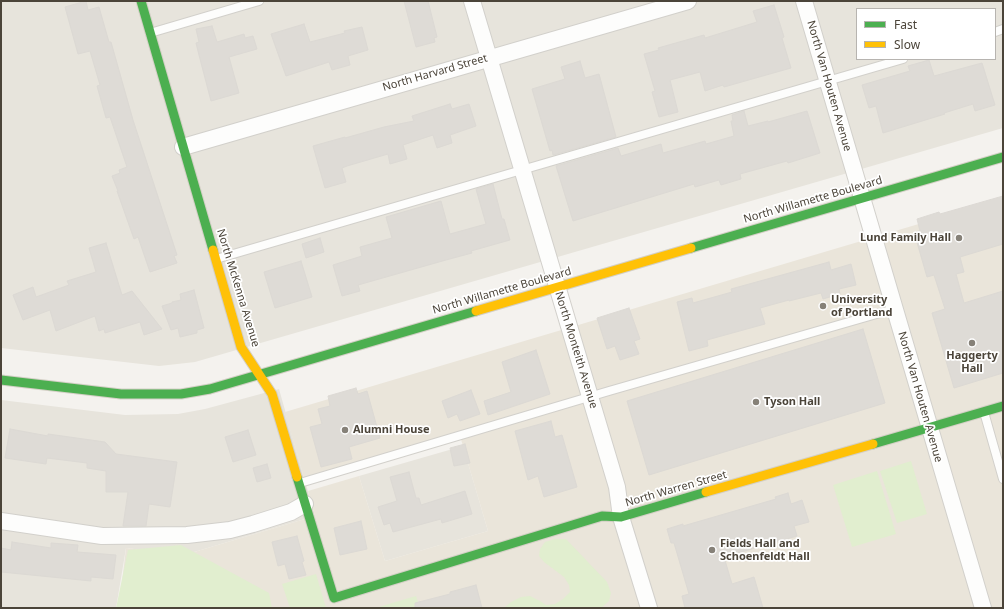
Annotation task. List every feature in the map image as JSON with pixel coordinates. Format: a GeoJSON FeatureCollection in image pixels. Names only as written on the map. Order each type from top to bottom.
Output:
{"type":"FeatureCollection","features":[{"type":"Feature","properties":{"kind":"street","name":"North McKenna Avenue"},"geometry":{"type":"LineString","coordinates":[[141,1],[242,347],[246,356],[272,394],[334,598]]}},
{"type":"Feature","properties":{"kind":"street","name":"North Monteith Avenue"},"geometry":{"type":"LineString","coordinates":[[472,1],[617,487],[621,517],[649,608]]}},
{"type":"Feature","properties":{"kind":"street","name":"North Harvard Street"},"geometry":{"type":"LineString","coordinates":[[183,147],[688,1]]}},
{"type":"Feature","properties":{"kind":"street","name":"North Van Houten Avenue"},"geometry":{"type":"LineString","coordinates":[[804,1],[983,608]]}},
{"type":"Feature","properties":{"kind":"street","name":"North Willamette Boulevard"},"geometry":{"type":"LineString","coordinates":[[1,380],[121,394],[163,395],[210,389],[1003,157]]}},
{"type":"Feature","properties":{"kind":"street","name":"North Warren Street"},"geometry":{"type":"LineString","coordinates":[[334,598],[602,516],[621,517],[1003,406]]}},
{"type":"Feature","properties":{"kind":"street"},"geometry":{"type":"LineString","coordinates":[[1,521],[102,536],[186,534],[224,531],[252,524],[291,512],[306,504]]}},
{"type":"Feature","properties":{"kind":"lane"},"geometry":{"type":"LineString","coordinates":[[150,33],[259,1]]}},
{"type":"Feature","properties":{"kind":"lane"},"geometry":{"type":"LineString","coordinates":[[216,259],[900,60]]}},
{"type":"Feature","properties":{"kind":"lane"},"geometry":{"type":"LineString","coordinates":[[299,483],[894,309]]}},
{"type":"Feature","properties":{"kind":"lane"},"geometry":{"type":"LineString","coordinates":[[984,412],[1003,479]]}},
{"type":"Feature","properties":{"kind":"shaded area"},"geometry":{"type":"Polygon","coordinates":[[[1,1],[1003,1],[1003,128],[195,362],[159,366],[1,348],[1,1]]]}},
{"type":"Feature","properties":{"kind":"shaded area","name":"University of Portland"},"geometry":{"type":"Polygon","coordinates":[[[1003,199],[1003,608],[119,608],[126,548],[184,555],[315,516],[308,491],[359,476],[385,561],[488,531],[460,436],[305,481],[285,412],[1003,199]]]}},
{"type":"Feature","properties":{"kind":"shaded area"},"geometry":{"type":"Polygon","coordinates":[[[279,389],[315,516],[184,555],[126,548],[116,608],[1,608],[1,400],[125,415],[178,414],[205,409],[279,389]]]}},
{"type":"Feature","properties":{"kind":"shaded area"},"geometry":{"type":"Polygon","coordinates":[[[463,446],[488,531],[385,561],[359,476],[463,446]]]}},
{"type":"Feature","properties":{"kind":"green space"},"geometry":{"type":"Polygon","coordinates":[[[911,461],[927,514],[897,523],[880,471],[911,461]]]}},
{"type":"Feature","properties":{"kind":"green space"},"geometry":{"type":"Polygon","coordinates":[[[877,471],[896,534],[852,547],[833,485],[877,471]]]}},
{"type":"Feature","properties":{"kind":"green space"},"geometry":{"type":"Polygon","coordinates":[[[555,539],[566,539],[607,582],[611,593],[609,601],[601,608],[504,608],[511,602],[521,597],[530,596],[546,605],[555,604],[570,592],[569,585],[564,577],[544,562],[539,556],[540,549],[545,542],[555,539]]]}},
{"type":"Feature","properties":{"kind":"green space"},"geometry":{"type":"Polygon","coordinates":[[[181,545],[269,593],[272,608],[116,608],[128,550],[181,545]]]}},
{"type":"Feature","properties":{"kind":"green space"},"geometry":{"type":"Polygon","coordinates":[[[316,574],[326,608],[290,608],[282,584],[316,574]]]}},
{"type":"Feature","properties":{"kind":"green space"},"geometry":{"type":"Polygon","coordinates":[[[416,596],[420,608],[376,608],[392,603],[416,596]]]}},
{"type":"Feature","properties":{"kind":"building"},"geometry":{"type":"Polygon","coordinates":[[[86,1],[88,10],[99,7],[109,42],[111,42],[133,120],[177,255],[174,256],[177,263],[150,272],[138,237],[134,239],[112,176],[120,173],[119,170],[127,167],[110,117],[106,118],[97,86],[100,85],[90,51],[78,54],[65,7],[86,1]]]}},
{"type":"Feature","properties":{"kind":"building"},"geometry":{"type":"Polygon","coordinates":[[[404,1],[428,1],[437,37],[434,38],[435,42],[416,47],[404,1]]]}},
{"type":"Feature","properties":{"kind":"building"},"geometry":{"type":"Polygon","coordinates":[[[774,5],[784,37],[782,38],[791,68],[705,91],[700,72],[670,80],[678,112],[659,117],[652,92],[655,91],[644,54],[659,50],[658,48],[704,35],[705,38],[757,22],[753,11],[774,5]]]}},
{"type":"Feature","properties":{"kind":"building"},"geometry":{"type":"Polygon","coordinates":[[[304,24],[310,42],[362,27],[368,50],[348,56],[350,65],[332,70],[329,62],[286,76],[271,34],[304,24]]]}},
{"type":"Feature","properties":{"kind":"building"},"geometry":{"type":"Polygon","coordinates":[[[212,26],[217,42],[244,34],[245,38],[253,36],[257,49],[229,57],[239,93],[211,101],[196,43],[199,42],[196,29],[212,26]]]}},
{"type":"Feature","properties":{"kind":"building"},"geometry":{"type":"Polygon","coordinates":[[[929,60],[934,76],[982,63],[995,105],[975,111],[973,104],[883,133],[876,106],[869,108],[862,85],[910,71],[908,66],[929,60]]]}},
{"type":"Feature","properties":{"kind":"building"},"geometry":{"type":"Polygon","coordinates":[[[580,61],[585,78],[599,74],[616,137],[553,155],[552,150],[550,151],[532,89],[565,79],[561,67],[580,61]]]}},
{"type":"Feature","properties":{"kind":"building"},"geometry":{"type":"Polygon","coordinates":[[[450,104],[452,109],[469,104],[476,126],[450,135],[452,143],[437,148],[433,135],[403,145],[407,159],[390,164],[388,154],[342,168],[346,182],[325,188],[313,146],[384,127],[414,121],[412,116],[450,104]]]}},
{"type":"Feature","properties":{"kind":"building"},"geometry":{"type":"Polygon","coordinates":[[[744,111],[748,126],[807,111],[820,153],[788,163],[787,161],[740,174],[741,179],[721,185],[719,180],[695,187],[694,184],[573,221],[556,166],[618,148],[621,156],[661,144],[663,153],[705,141],[706,144],[734,136],[731,121],[733,121],[732,115],[744,111]]]}},
{"type":"Feature","properties":{"kind":"building"},"geometry":{"type":"Polygon","coordinates":[[[493,184],[502,219],[504,219],[510,240],[471,251],[472,253],[358,285],[360,291],[342,296],[333,265],[362,256],[360,247],[392,238],[386,217],[441,201],[450,234],[486,224],[476,189],[493,184]]]}},
{"type":"Feature","properties":{"kind":"building"},"geometry":{"type":"Polygon","coordinates":[[[1003,196],[1003,244],[960,257],[964,272],[956,274],[964,303],[1003,291],[1003,373],[954,388],[932,313],[945,309],[934,275],[927,277],[914,232],[920,231],[917,219],[1003,196]]]}},
{"type":"Feature","properties":{"kind":"building"},"geometry":{"type":"Polygon","coordinates":[[[320,238],[324,252],[306,258],[302,244],[320,238]]]}},
{"type":"Feature","properties":{"kind":"building"},"geometry":{"type":"Polygon","coordinates":[[[106,243],[122,295],[132,291],[162,329],[144,335],[140,322],[105,333],[104,329],[99,331],[95,316],[56,331],[50,310],[23,320],[13,295],[33,287],[36,297],[69,285],[67,281],[96,272],[89,248],[106,243]]]}},
{"type":"Feature","properties":{"kind":"building"},"geometry":{"type":"Polygon","coordinates":[[[301,261],[312,297],[275,308],[264,272],[301,261]]]}},
{"type":"Feature","properties":{"kind":"building"},"geometry":{"type":"Polygon","coordinates":[[[829,262],[831,270],[851,264],[856,285],[839,289],[840,294],[823,299],[821,293],[760,308],[765,324],[707,340],[708,346],[689,351],[677,302],[692,298],[693,303],[732,292],[731,289],[829,262]]]}},
{"type":"Feature","properties":{"kind":"building"},"geometry":{"type":"Polygon","coordinates":[[[194,290],[204,328],[197,330],[197,333],[180,337],[178,328],[171,330],[162,306],[181,300],[180,294],[194,290]]]}},
{"type":"Feature","properties":{"kind":"building"},"geometry":{"type":"Polygon","coordinates":[[[629,308],[640,339],[634,341],[639,354],[620,360],[615,346],[607,349],[597,318],[629,308]]]}},
{"type":"Feature","properties":{"kind":"building","name":"Tyson Hall"},"geometry":{"type":"Polygon","coordinates":[[[863,329],[885,403],[649,475],[627,401],[863,329]]]}},
{"type":"Feature","properties":{"kind":"building"},"geometry":{"type":"Polygon","coordinates":[[[536,350],[550,394],[488,415],[484,401],[511,392],[502,362],[536,350]]]}},
{"type":"Feature","properties":{"kind":"building","name":"Alumni House"},"geometry":{"type":"Polygon","coordinates":[[[356,388],[358,394],[367,391],[380,438],[349,447],[352,459],[321,467],[310,427],[322,424],[318,409],[330,406],[328,396],[356,388]]]}},
{"type":"Feature","properties":{"kind":"building"},"geometry":{"type":"Polygon","coordinates":[[[471,390],[480,414],[460,421],[457,414],[448,418],[442,401],[471,390]]]}},
{"type":"Feature","properties":{"kind":"building"},"geometry":{"type":"Polygon","coordinates":[[[551,421],[555,437],[562,435],[577,487],[544,497],[538,476],[528,480],[515,431],[551,421]]]}},
{"type":"Feature","properties":{"kind":"building"},"geometry":{"type":"Polygon","coordinates":[[[10,429],[48,436],[48,434],[105,442],[116,454],[177,462],[170,507],[149,504],[146,526],[123,526],[128,492],[106,492],[106,471],[87,468],[87,463],[47,458],[46,464],[5,458],[10,429]]]}},
{"type":"Feature","properties":{"kind":"building"},"geometry":{"type":"Polygon","coordinates":[[[248,430],[256,455],[233,462],[225,437],[248,430]]]}},
{"type":"Feature","properties":{"kind":"building"},"geometry":{"type":"Polygon","coordinates":[[[465,444],[470,463],[454,466],[450,448],[465,444]]]}},
{"type":"Feature","properties":{"kind":"building"},"geometry":{"type":"Polygon","coordinates":[[[267,464],[271,478],[257,482],[253,468],[267,464]]]}},
{"type":"Feature","properties":{"kind":"building"},"geometry":{"type":"Polygon","coordinates":[[[409,472],[416,498],[419,498],[421,505],[465,491],[472,514],[442,523],[441,519],[393,532],[390,523],[384,525],[378,507],[397,501],[390,477],[409,472]]]}},
{"type":"Feature","properties":{"kind":"building","name":"Fields Hall and Schoenfeldt Hall"},"geometry":{"type":"Polygon","coordinates":[[[788,493],[791,504],[802,500],[809,522],[794,526],[797,536],[724,557],[732,584],[754,577],[763,608],[685,608],[682,596],[689,594],[674,543],[671,543],[667,529],[683,524],[683,526],[776,499],[775,497],[788,493]]]}},
{"type":"Feature","properties":{"kind":"building"},"geometry":{"type":"Polygon","coordinates":[[[361,521],[367,549],[340,555],[334,528],[361,521]]]}},
{"type":"Feature","properties":{"kind":"building"},"geometry":{"type":"Polygon","coordinates":[[[297,536],[306,575],[289,579],[285,564],[278,566],[272,542],[297,536]]]}},
{"type":"Feature","properties":{"kind":"building"},"geometry":{"type":"Polygon","coordinates":[[[12,542],[51,548],[51,543],[78,545],[77,552],[116,555],[113,579],[91,577],[91,581],[1,572],[1,548],[11,550],[12,542]]]}},
{"type":"Feature","properties":{"kind":"building"},"geometry":{"type":"Polygon","coordinates":[[[476,585],[482,608],[415,608],[415,603],[450,594],[450,592],[476,585]]]}},
{"type":"Feature","properties":{"kind":"traffic: fast"},"geometry":{"type":"LineString","coordinates":[[141,1],[213,250]]}},
{"type":"Feature","properties":{"kind":"traffic: fast"},"geometry":{"type":"LineString","coordinates":[[691,248],[1003,157]]}},
{"type":"Feature","properties":{"kind":"traffic: fast"},"geometry":{"type":"LineString","coordinates":[[1,380],[121,394],[181,394],[210,389],[476,311]]}},
{"type":"Feature","properties":{"kind":"traffic: fast"},"geometry":{"type":"LineString","coordinates":[[873,444],[1003,406]]}},
{"type":"Feature","properties":{"kind":"traffic: fast"},"geometry":{"type":"LineString","coordinates":[[297,477],[334,598],[602,516],[621,517],[706,492]]}},
{"type":"Feature","properties":{"kind":"traffic: slow"},"geometry":{"type":"LineString","coordinates":[[476,311],[691,248]]}},
{"type":"Feature","properties":{"kind":"traffic: slow"},"geometry":{"type":"LineString","coordinates":[[213,250],[241,347],[272,394],[297,477]]}},
{"type":"Feature","properties":{"kind":"traffic: slow"},"geometry":{"type":"LineString","coordinates":[[706,492],[873,444]]}},
{"type":"Feature","properties":{"kind":"place","name":"Lund Family Hall"},"geometry":{"type":"Point","coordinates":[959,238]}},
{"type":"Feature","properties":{"kind":"place","name":"University of Portland"},"geometry":{"type":"Point","coordinates":[823,306]}},
{"type":"Feature","properties":{"kind":"place","name":"Haggerty Hall"},"geometry":{"type":"Point","coordinates":[972,343]}},
{"type":"Feature","properties":{"kind":"place","name":"Tyson Hall"},"geometry":{"type":"Point","coordinates":[756,402]}},
{"type":"Feature","properties":{"kind":"place","name":"Alumni House"},"geometry":{"type":"Point","coordinates":[345,430]}},
{"type":"Feature","properties":{"kind":"place","name":"Fields Hall and Schoenfeldt Hall"},"geometry":{"type":"Point","coordinates":[712,550]}}]}
